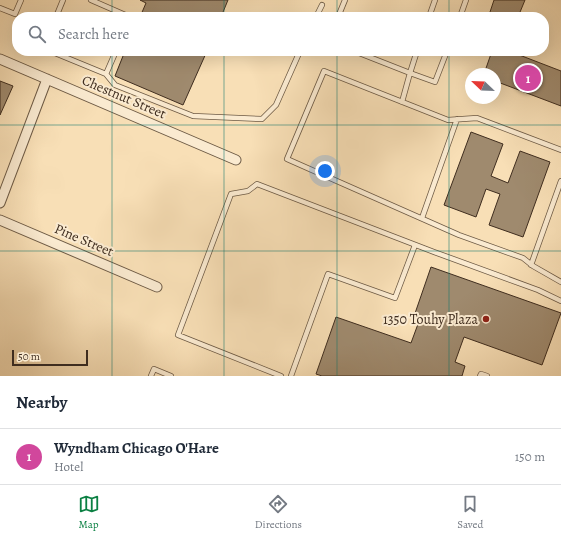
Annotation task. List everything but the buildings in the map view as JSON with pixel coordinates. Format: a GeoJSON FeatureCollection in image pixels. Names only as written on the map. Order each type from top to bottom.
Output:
{"type":"FeatureCollection","features":[{"type":"Feature","properties":{"kind":"street","name":"Chestnut Street"},"geometry":{"type":"LineString","coordinates":[[0,59],[236,160]]}},
{"type":"Feature","properties":{"kind":"street"},"geometry":{"type":"LineString","coordinates":[[0,203],[47,79]]}},
{"type":"Feature","properties":{"kind":"street","name":"Pine Street"},"geometry":{"type":"LineString","coordinates":[[0,220],[157,287]]}},
{"type":"Feature","properties":{"kind":"lane"},"geometry":{"type":"LineString","coordinates":[[16,12],[21,0]]}},
{"type":"Feature","properties":{"kind":"lane"},"geometry":{"type":"LineString","coordinates":[[58,12],[63,0]]}},
{"type":"Feature","properties":{"kind":"lane"},"geometry":{"type":"LineString","coordinates":[[91,0],[119,12]]}},
{"type":"Feature","properties":{"kind":"lane"},"geometry":{"type":"LineString","coordinates":[[340,12],[346,0]]}},
{"type":"Feature","properties":{"kind":"lane"},"geometry":{"type":"LineString","coordinates":[[431,12],[435,0]]}},
{"type":"Feature","properties":{"kind":"lane"},"geometry":{"type":"LineString","coordinates":[[462,12],[466,0]]}},
{"type":"Feature","properties":{"kind":"lane"},"geometry":{"type":"LineString","coordinates":[[318,12],[322,5]]}},
{"type":"Feature","properties":{"kind":"lane"},"geometry":{"type":"LineString","coordinates":[[0,8],[12,13]]}},
{"type":"Feature","properties":{"kind":"lane"},"geometry":{"type":"LineString","coordinates":[[62,56],[106,74],[116,85],[193,116],[262,119],[276,105],[298,56]]}},
{"type":"Feature","properties":{"kind":"lane"},"geometry":{"type":"LineString","coordinates":[[106,74],[114,56]]}},
{"type":"Feature","properties":{"kind":"lane"},"geometry":{"type":"LineString","coordinates":[[367,56],[435,82],[445,56]]}},
{"type":"Feature","properties":{"kind":"lane"},"geometry":{"type":"LineString","coordinates":[[402,102],[415,56]]}},
{"type":"Feature","properties":{"kind":"lane"},"geometry":{"type":"LineString","coordinates":[[561,150],[477,118],[448,120],[324,71],[287,160],[459,234],[523,258],[531,265],[561,282]]}},
{"type":"Feature","properties":{"kind":"lane"},"geometry":{"type":"LineString","coordinates":[[422,218],[456,119]]}},
{"type":"Feature","properties":{"kind":"lane"},"geometry":{"type":"LineString","coordinates":[[531,265],[561,181]]}},
{"type":"Feature","properties":{"kind":"lane"},"geometry":{"type":"LineString","coordinates":[[281,376],[178,335],[231,194],[248,191],[257,184],[415,245],[538,290],[561,301]]}},
{"type":"Feature","properties":{"kind":"lane"},"geometry":{"type":"LineString","coordinates":[[290,376],[328,274],[395,298],[415,245]]}},
{"type":"Feature","properties":{"kind":"lane"},"geometry":{"type":"LineString","coordinates":[[151,376],[154,369],[171,376]]}},
{"type":"Feature","properties":{"kind":"lane"},"geometry":{"type":"LineString","coordinates":[[480,376],[481,374],[487,376]]}},
{"type":"Feature","properties":{"kind":"place","name":"Wyndham Chicago O'Hare"},"geometry":{"type":"Point","coordinates":[528,78]}},
{"type":"Feature","properties":{"kind":"place","name":"1350 Touhy Plaza"},"geometry":{"type":"Point","coordinates":[486,319]}}]}
